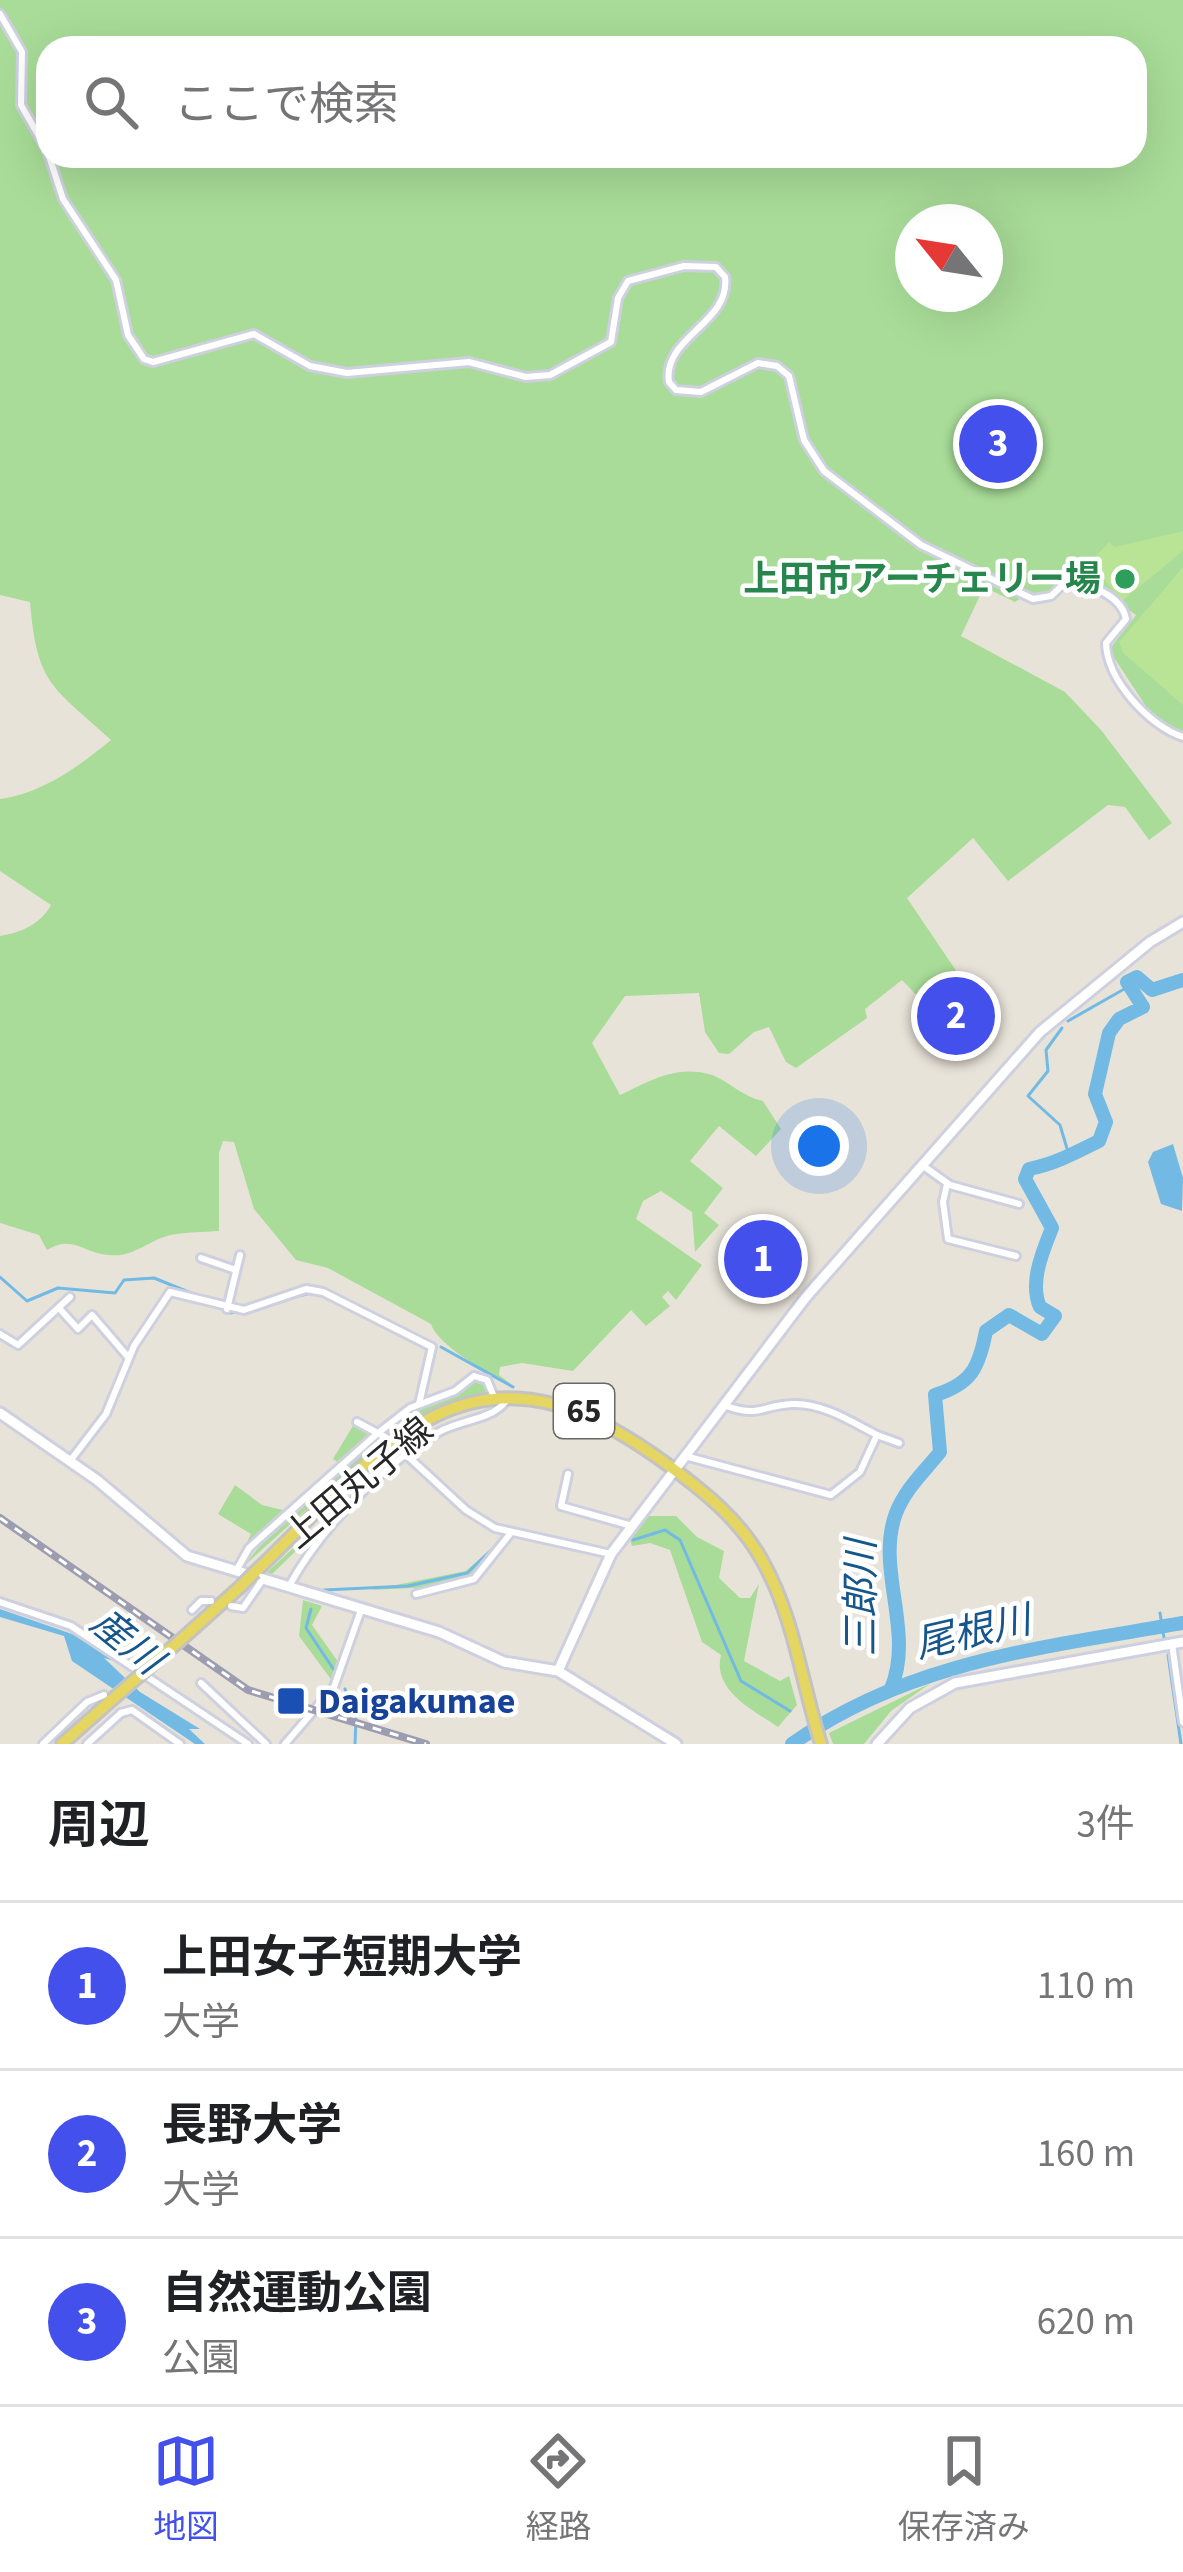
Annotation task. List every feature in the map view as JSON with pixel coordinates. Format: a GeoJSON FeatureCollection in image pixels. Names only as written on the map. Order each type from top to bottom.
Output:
{"type":"FeatureCollection","features":[{"type":"Feature","properties":{"kind":"main road","name":"上田丸子線"},"geometry":{"type":"LineString","coordinates":[[61,1735],[115,1703],[238,1580],[258,1577],[409,1432],[451,1409],[501,1398],[585,1411],[675,1469],[730,1517],[764,1563],[820,1742]]}},
{"type":"Feature","properties":{"kind":"street"},"geometry":{"type":"LineString","coordinates":[[0,14],[22,52],[21,105],[36,131]]}},
{"type":"Feature","properties":{"kind":"street"},"geometry":{"type":"LineString","coordinates":[[53,168],[62,199],[116,280],[128,335],[144,359],[154,362],[254,334],[327,371],[469,362],[526,377],[550,375],[610,343],[620,291],[628,281],[684,266],[716,267],[725,277],[725,295],[670,362],[670,382],[676,390],[700,392],[767,361],[789,376],[813,458],[921,544],[1034,598],[1051,596],[1069,579],[1102,591],[1124,608],[1126,619],[1106,643],[1109,658],[1153,722],[1183,737]]}},
{"type":"Feature","properties":{"kind":"street"},"geometry":{"type":"LineString","coordinates":[[558,1671],[611,1554],[722,1404],[922,1165],[1056,1016],[1183,922]]}},
{"type":"Feature","properties":{"kind":"street"},"geometry":{"type":"LineString","coordinates":[[922,1165],[947,1184],[1019,1204]]}},
{"type":"Feature","properties":{"kind":"street"},"geometry":{"type":"LineString","coordinates":[[947,1184],[943,1202],[948,1238],[1016,1256]]}},
{"type":"Feature","properties":{"kind":"street"},"geometry":{"type":"LineString","coordinates":[[227,1309],[240,1255]]}},
{"type":"Feature","properties":{"kind":"street"},"geometry":{"type":"LineString","coordinates":[[201,1258],[236,1270]]}},
{"type":"Feature","properties":{"kind":"street"},"geometry":{"type":"LineString","coordinates":[[70,1461],[106,1414],[128,1357],[170,1292],[227,1309],[257,1307],[314,1289],[430,1345],[434,1354],[419,1404]]}},
{"type":"Feature","properties":{"kind":"street"},"geometry":{"type":"LineString","coordinates":[[0,1334],[18,1345],[70,1297]]}},
{"type":"Feature","properties":{"kind":"street"},"geometry":{"type":"LineString","coordinates":[[59,1308],[78,1329],[92,1315],[128,1357]]}},
{"type":"Feature","properties":{"kind":"street"},"geometry":{"type":"LineString","coordinates":[[0,1413],[70,1461],[174,1549],[238,1580],[248,1548],[419,1404],[452,1392],[476,1376],[491,1384],[501,1398],[498,1411],[444,1429],[404,1453],[318,1538],[287,1590]]}},
{"type":"Feature","properties":{"kind":"street"},"geometry":{"type":"LineString","coordinates":[[722,1404],[755,1414],[788,1404],[812,1406],[899,1443]]}},
{"type":"Feature","properties":{"kind":"street"},"geometry":{"type":"LineString","coordinates":[[358,1422],[382,1435]]}},
{"type":"Feature","properties":{"kind":"street"},"geometry":{"type":"LineString","coordinates":[[685,1456],[831,1496],[860,1472],[877,1435]]}},
{"type":"Feature","properties":{"kind":"street"},"geometry":{"type":"LineString","coordinates":[[404,1453],[466,1510],[510,1534],[611,1554]]}},
{"type":"Feature","properties":{"kind":"street"},"geometry":{"type":"LineString","coordinates":[[568,1474],[561,1506],[632,1526]]}},
{"type":"Feature","properties":{"kind":"street"},"geometry":{"type":"LineString","coordinates":[[416,1594],[474,1579],[510,1534]]}},
{"type":"Feature","properties":{"kind":"street"},"geometry":{"type":"LineString","coordinates":[[231,1606],[243,1608],[258,1577],[287,1590],[448,1635],[504,1662],[558,1671],[676,1744]]}},
{"type":"Feature","properties":{"kind":"street"},"geometry":{"type":"LineString","coordinates":[[192,1610],[201,1601],[211,1601]]}},
{"type":"Feature","properties":{"kind":"street"},"geometry":{"type":"LineString","coordinates":[[0,1602],[71,1626],[248,1744]]}},
{"type":"Feature","properties":{"kind":"street"},"geometry":{"type":"LineString","coordinates":[[285,1744],[334,1687],[361,1610]]}},
{"type":"Feature","properties":{"kind":"street"},"geometry":{"type":"LineString","coordinates":[[877,1744],[922,1699],[955,1683],[1177,1643],[1183,1722]]}},
{"type":"Feature","properties":{"kind":"street"},"geometry":{"type":"LineString","coordinates":[[201,1683],[266,1744]]}},
{"type":"Feature","properties":{"kind":"street"},"geometry":{"type":"LineString","coordinates":[[87,1744],[115,1703],[180,1744]]}},
{"type":"Feature","properties":{"kind":"street"},"geometry":{"type":"LineString","coordinates":[[43,1744],[61,1735]]}},
{"type":"Feature","properties":{"kind":"green space"},"geometry":{"type":"Polygon","coordinates":[[[0,0],[1183,0],[1183,734],[1151,714],[1109,650],[1136,615],[1070,571],[1049,593],[1029,593],[1015,602],[984,587],[961,636],[1065,692],[1101,730],[1172,823],[1149,840],[1125,807],[1108,805],[1008,881],[973,838],[907,898],[959,975],[928,1007],[902,980],[865,1009],[867,1018],[796,1068],[786,1062],[769,1027],[754,1032],[729,1054],[719,1053],[705,1032],[699,993],[625,996],[592,1043],[620,1095],[664,1076],[699,1072],[763,1101],[781,1129],[756,1156],[719,1126],[690,1161],[723,1188],[704,1213],[719,1225],[695,1252],[692,1212],[661,1191],[643,1201],[636,1219],[702,1265],[676,1300],[668,1291],[662,1297],[670,1306],[646,1326],[631,1310],[573,1371],[522,1363],[500,1367],[499,1375],[511,1384],[453,1350],[431,1324],[328,1268],[296,1260],[254,1209],[234,1142],[223,1141],[219,1153],[219,1231],[171,1235],[126,1254],[109,1255],[71,1244],[47,1250],[39,1235],[0,1223],[0,936],[29,926],[51,905],[0,871],[0,799],[45,785],[111,740],[51,682],[33,630],[30,602],[0,595],[0,0]]]}},
{"type":"Feature","properties":{"kind":"green space","name":"上田市アーチェリー場"},"geometry":{"type":"Polygon","coordinates":[[[1183,531],[1183,551],[1122,601],[1089,563],[1109,542],[1115,547],[1183,531]]]}},
{"type":"Feature","properties":{"kind":"green space"},"geometry":{"type":"Polygon","coordinates":[[[1183,567],[1183,705],[1123,653],[1119,642],[1183,567]]]}},
{"type":"Feature","properties":{"kind":"green space"},"geometry":{"type":"Polygon","coordinates":[[[472,1380],[484,1381],[490,1391],[426,1412],[393,1433],[392,1427],[472,1380]]]}},
{"type":"Feature","properties":{"kind":"green space"},"geometry":{"type":"Polygon","coordinates":[[[354,1424],[369,1435],[339,1463],[333,1459],[354,1424]]]}},
{"type":"Feature","properties":{"kind":"green space"},"geometry":{"type":"Polygon","coordinates":[[[378,1439],[382,1441],[245,1565],[258,1548],[378,1439]]]}},
{"type":"Feature","properties":{"kind":"green space"},"geometry":{"type":"Polygon","coordinates":[[[397,1453],[271,1575],[265,1574],[386,1463],[397,1453]]]}},
{"type":"Feature","properties":{"kind":"green space"},"geometry":{"type":"Polygon","coordinates":[[[235,1485],[262,1505],[287,1511],[244,1548],[251,1534],[218,1514],[235,1485]]]}},
{"type":"Feature","properties":{"kind":"green space"},"geometry":{"type":"Polygon","coordinates":[[[648,1516],[676,1516],[697,1537],[724,1551],[719,1578],[740,1598],[750,1598],[759,1584],[744,1661],[780,1681],[789,1676],[797,1705],[778,1727],[728,1689],[721,1655],[702,1642],[670,1550],[650,1543],[632,1546],[630,1540],[648,1516]]]}},
{"type":"Feature","properties":{"kind":"green space"},"geometry":{"type":"Polygon","coordinates":[[[506,1536],[476,1576],[434,1587],[371,1590],[466,1571],[506,1536]]]}},
{"type":"Feature","properties":{"kind":"green space"},"geometry":{"type":"Polygon","coordinates":[[[303,1600],[322,1606],[312,1625],[341,1666],[333,1682],[299,1636],[303,1600]]]}},
{"type":"Feature","properties":{"kind":"green space"},"geometry":{"type":"Polygon","coordinates":[[[931,1683],[891,1711],[864,1744],[833,1744],[829,1733],[931,1683]]]}},
{"type":"Feature","properties":{"kind":"water"},"geometry":{"type":"Polygon","coordinates":[[[1173,1144],[1183,1178],[1182,1211],[1161,1204],[1148,1162],[1153,1152],[1173,1144]]]}},
{"type":"Feature","properties":{"kind":"water","name":"産川"},"geometry":{"type":"Polygon","coordinates":[[[0,1609],[72,1634],[118,1662],[104,1658],[140,1692],[200,1729],[189,1729],[205,1744],[195,1744],[72,1661],[64,1636],[0,1617],[0,1609]]]}},
{"type":"Feature","properties":{"kind":"waterway","name":"三郎川"},"geometry":{"type":"LineString","coordinates":[[891,1689],[899,1645],[891,1534],[905,1496],[940,1452],[935,1395],[965,1380],[976,1365],[986,1331],[1009,1315],[1042,1334],[1055,1316],[1040,1307],[1036,1287],[1052,1228],[1025,1179],[1029,1169],[1099,1141],[1106,1122],[1095,1094],[1109,1033],[1119,1019],[1143,1007],[1127,982],[1137,977],[1152,990],[1183,980]]}},
{"type":"Feature","properties":{"kind":"waterway"},"geometry":{"type":"LineString","coordinates":[[1068,1021],[1126,988]]}},
{"type":"Feature","properties":{"kind":"waterway"},"geometry":{"type":"LineString","coordinates":[[1062,1028],[1046,1050],[1048,1071],[1028,1096],[1060,1125],[1068,1152]]}},
{"type":"Feature","properties":{"kind":"waterway"},"geometry":{"type":"LineString","coordinates":[[0,1277],[27,1301],[58,1288],[115,1293],[124,1280],[154,1278],[196,1295]]}},
{"type":"Feature","properties":{"kind":"waterway"},"geometry":{"type":"LineString","coordinates":[[230,1313],[315,1292],[426,1348]]}},
{"type":"Feature","properties":{"kind":"waterway"},"geometry":{"type":"LineString","coordinates":[[441,1347],[513,1387]]}},
{"type":"Feature","properties":{"kind":"waterway"},"geometry":{"type":"LineString","coordinates":[[633,1540],[665,1530],[680,1540],[741,1681],[790,1711]]}},
{"type":"Feature","properties":{"kind":"waterway"},"geometry":{"type":"LineString","coordinates":[[324,1590],[408,1586],[467,1573],[504,1538]]}},
{"type":"Feature","properties":{"kind":"waterway"},"geometry":{"type":"LineString","coordinates":[[311,1609],[306,1628],[334,1670]]}},
{"type":"Feature","properties":{"kind":"waterway","name":"尾根川"},"geometry":{"type":"LineString","coordinates":[[1160,1613],[1164,1638]]}},
{"type":"Feature","properties":{"kind":"waterway","name":"尾根川"},"geometry":{"type":"LineString","coordinates":[[792,1744],[883,1693],[931,1676],[1030,1650],[1183,1623]]}},
{"type":"Feature","properties":{"kind":"waterway"},"geometry":{"type":"LineString","coordinates":[[1168,1655],[1181,1744]]}},
{"type":"Feature","properties":{"kind":"waterway"},"geometry":{"type":"LineString","coordinates":[[345,1689],[356,1718],[355,1744]]}},
{"type":"Feature","properties":{"kind":"railway"},"geometry":{"type":"LineString","coordinates":[[0,1518],[248,1690],[426,1744]]}},
{"type":"Feature","properties":{"kind":"place","name":"自然運動公園"},"geometry":{"type":"Point","coordinates":[998,444]}},
{"type":"Feature","properties":{"kind":"place","name":"上田市アーチェリー場"},"geometry":{"type":"Point","coordinates":[1125,579]}},
{"type":"Feature","properties":{"kind":"place","name":"長野大学"},"geometry":{"type":"Point","coordinates":[956,1016]}},
{"type":"Feature","properties":{"kind":"place","name":"上田女子短期大学"},"geometry":{"type":"Point","coordinates":[763,1259]}},
{"type":"Feature","properties":{"kind":"place","name":"Daigakumae"},"geometry":{"type":"Point","coordinates":[291,1701]}}]}
